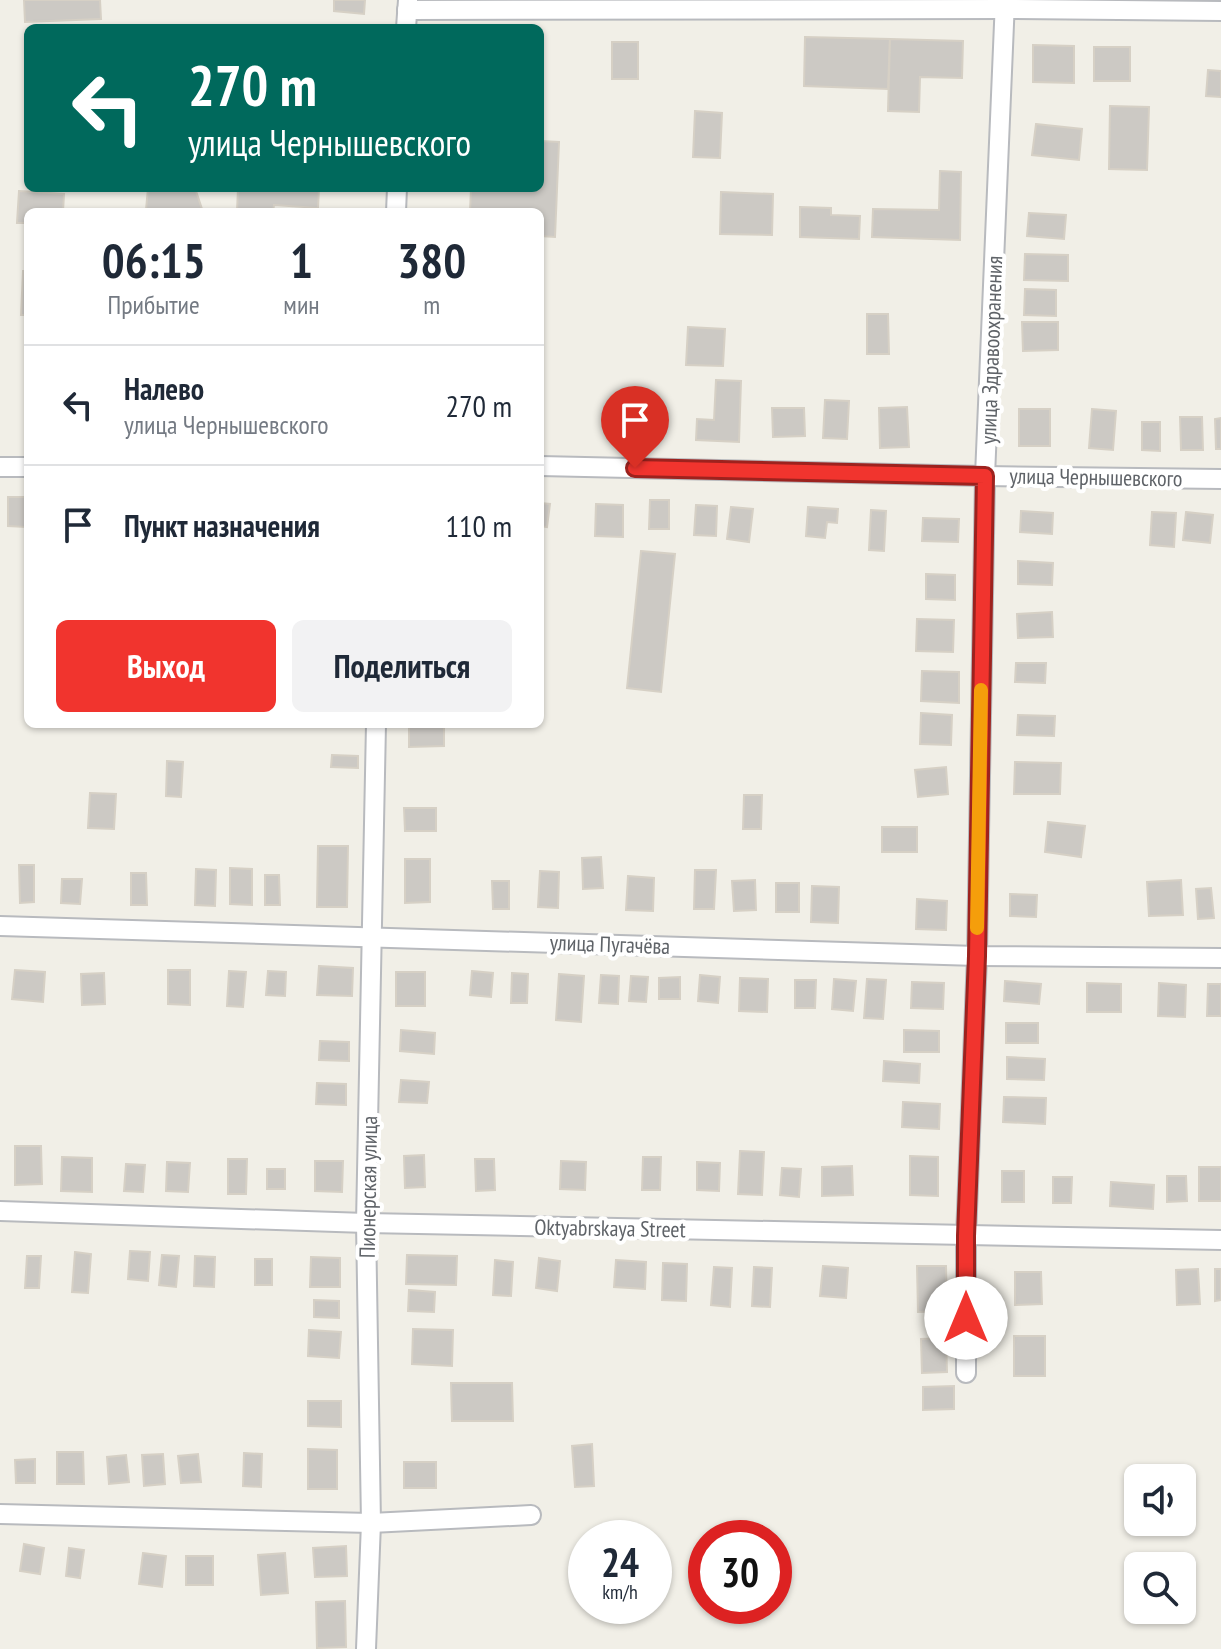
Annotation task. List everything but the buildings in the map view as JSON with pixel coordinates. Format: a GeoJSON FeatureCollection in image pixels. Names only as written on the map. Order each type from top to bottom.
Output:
{"type":"FeatureCollection","features":[{"type":"Feature","properties":{"kind":"street"},"geometry":{"type":"LineString","coordinates":[[407,13],[1005,4],[1221,11]]}},
{"type":"Feature","properties":{"kind":"street","name":"улица Здравоохранения"},"geometry":{"type":"LineString","coordinates":[[966,1373],[966,1236],[977,956],[985,476],[1005,4]]}},
{"type":"Feature","properties":{"kind":"street","name":"улица Чернышевского"},"geometry":{"type":"LineString","coordinates":[[544,466],[1221,479]]}},
{"type":"Feature","properties":{"kind":"street"},"geometry":{"type":"LineString","coordinates":[[0,467],[24,467]]}},
{"type":"Feature","properties":{"kind":"street","name":"Пионерская улица"},"geometry":{"type":"LineString","coordinates":[[366,1649],[371,1523],[366,1223],[376,728]]}},
{"type":"Feature","properties":{"kind":"street","name":"улица Пугачёва"},"geometry":{"type":"LineString","coordinates":[[0,926],[977,956],[1221,958]]}},
{"type":"Feature","properties":{"kind":"street","name":"Oktyabrskaya Street"},"geometry":{"type":"LineString","coordinates":[[0,1211],[366,1223],[1221,1240]]}},
{"type":"Feature","properties":{"kind":"street"},"geometry":{"type":"LineString","coordinates":[[0,1514],[371,1523],[531,1515]]}},
{"type":"Feature","properties":{"kind":"slow traffic"},"geometry":{"type":"LineString","coordinates":[[977,928],[981,690]]}},
{"type":"Feature","properties":{"kind":"route"},"geometry":{"type":"LineString","coordinates":[[635,468],[985,476],[977,956],[966,1236],[966,1318]]}}]}
